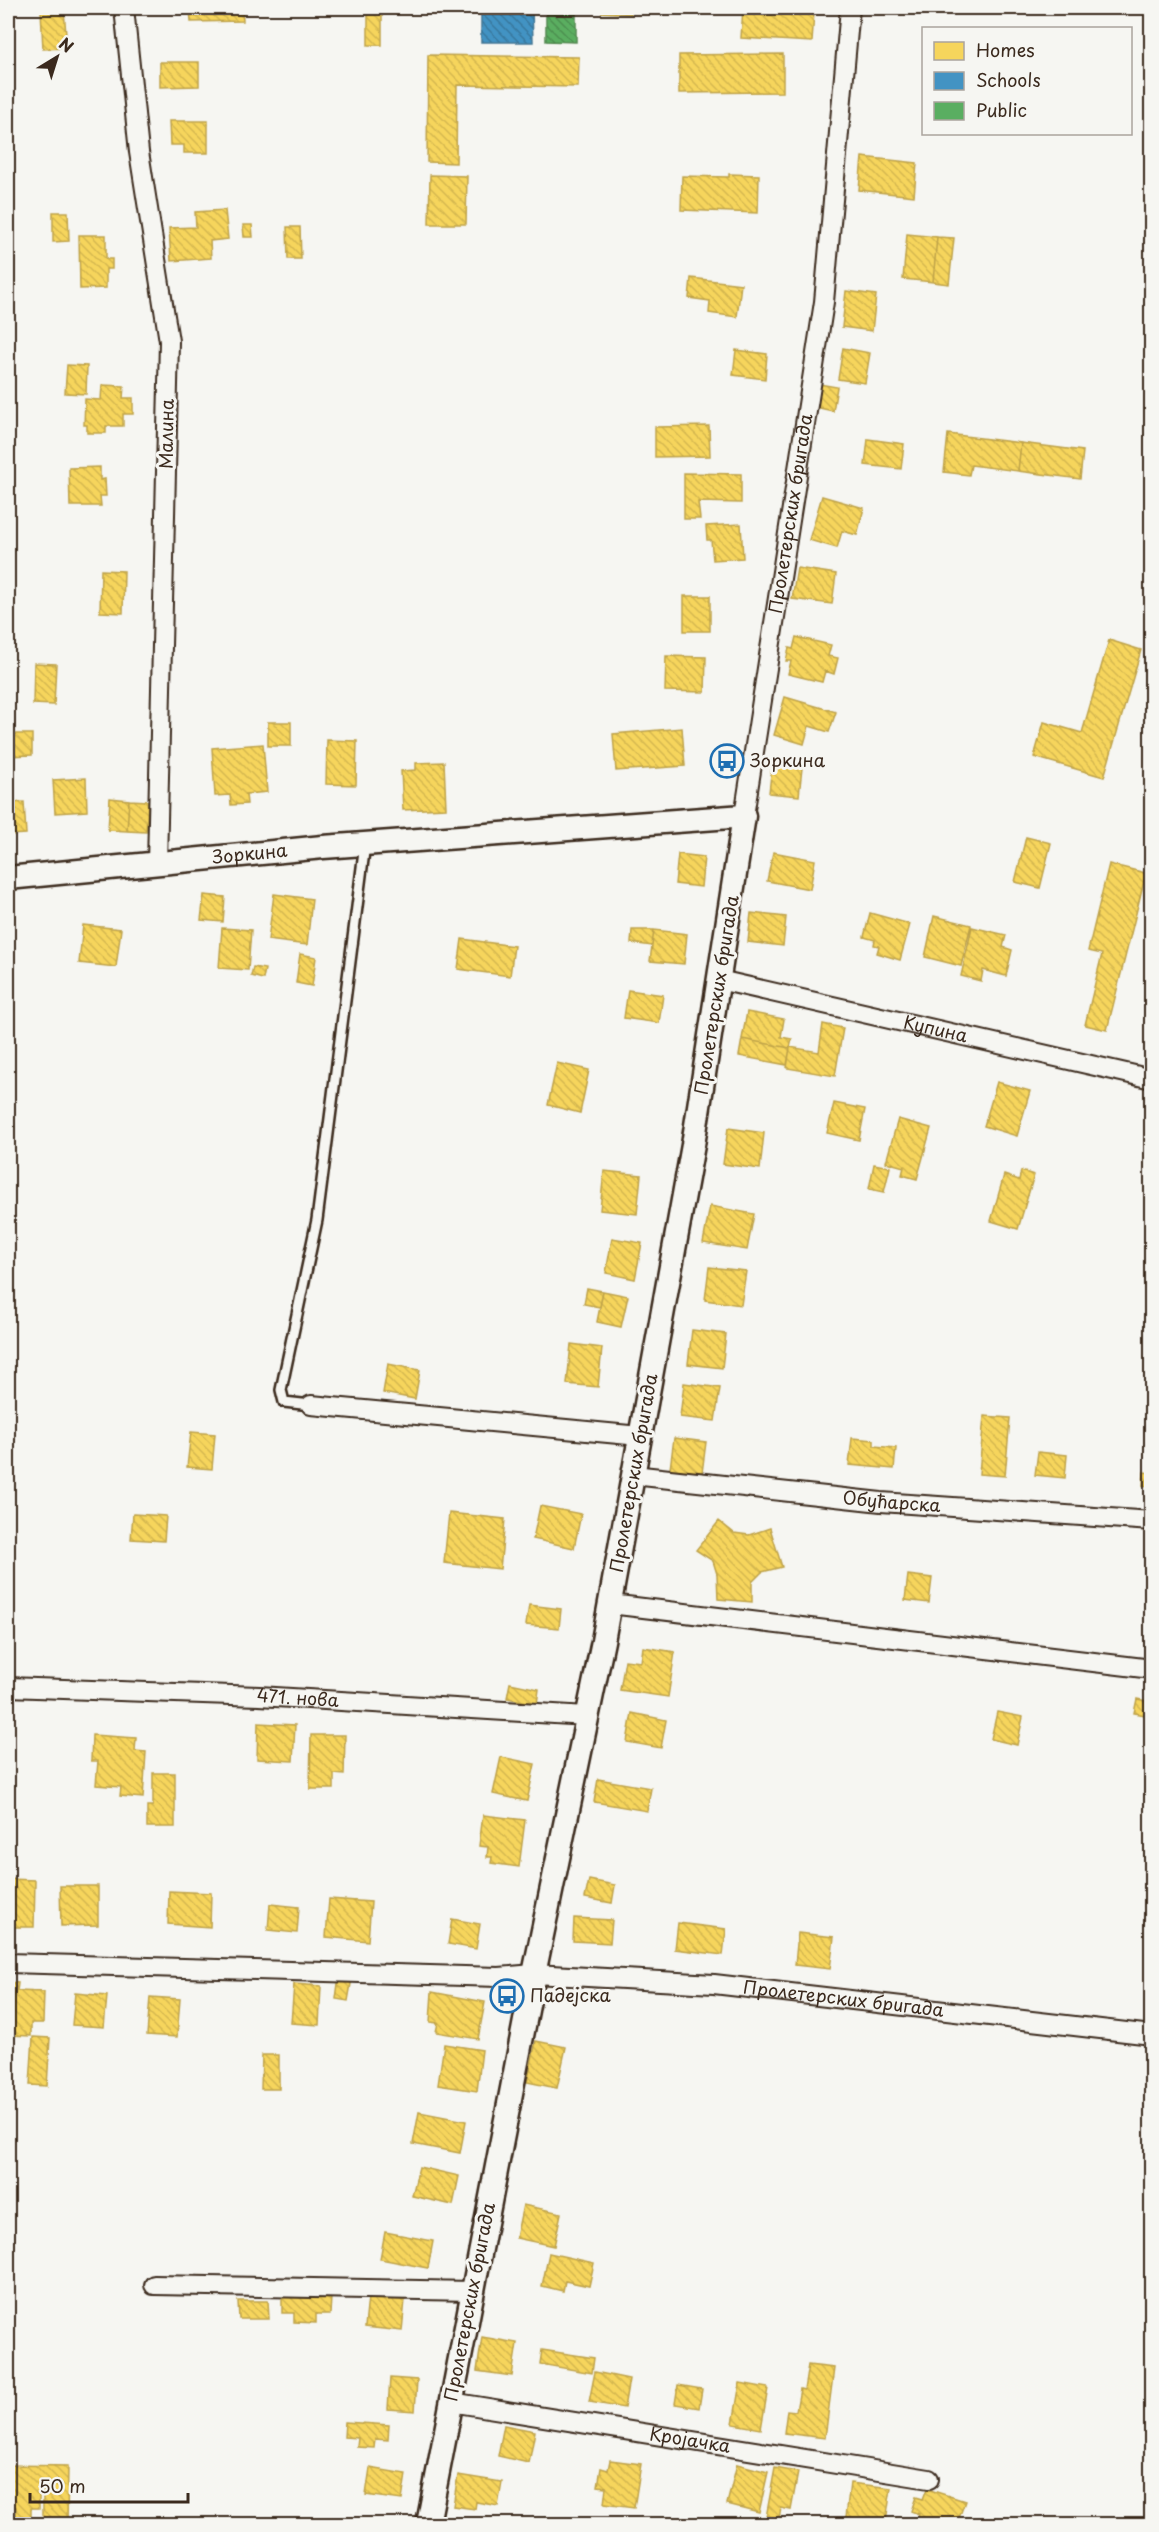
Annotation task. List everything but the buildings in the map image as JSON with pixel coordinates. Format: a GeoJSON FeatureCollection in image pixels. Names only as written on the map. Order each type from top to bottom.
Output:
{"type":"FeatureCollection","features":[{"type":"Feature","properties":{"kind":"street","name":"Малина"},"geometry":{"type":"LineString","coordinates":[[124,8],[139,152],[169,340],[157,864]]}},
{"type":"Feature","properties":{"kind":"street","name":"Пролетерских бригада"},"geometry":{"type":"LineString","coordinates":[[428,2524],[534,1974],[610,1604],[693,1145],[824,302],[850,8]]}},
{"type":"Feature","properties":{"kind":"street","name":"Зоркина"},"geometry":{"type":"LineString","coordinates":[[8,878],[365,844],[744,816]]}},
{"type":"Feature","properties":{"kind":"street","name":"Купина"},"geometry":{"type":"LineString","coordinates":[[719,980],[1152,1079]]}},
{"type":"Feature","properties":{"kind":"street"},"geometry":{"type":"LineString","coordinates":[[311,1405],[640,1436]]}},
{"type":"Feature","properties":{"kind":"street","name":"Обућарска"},"geometry":{"type":"LineString","coordinates":[[633,1475],[881,1502],[1152,1521]]}},
{"type":"Feature","properties":{"kind":"street"},"geometry":{"type":"LineString","coordinates":[[610,1604],[1152,1669]]}},
{"type":"Feature","properties":{"kind":"street","name":"471. нова"},"geometry":{"type":"LineString","coordinates":[[8,1687],[259,1696],[588,1716]]}},
{"type":"Feature","properties":{"kind":"street"},"geometry":{"type":"LineString","coordinates":[[8,1963],[499,1977],[534,1974]]}},
{"type":"Feature","properties":{"kind":"street","name":"Пролетерских бригада"},"geometry":{"type":"LineString","coordinates":[[534,1974],[714,1984],[1152,2034]]}},
{"type":"Feature","properties":{"kind":"street"},"geometry":{"type":"LineString","coordinates":[[154,2285],[473,2291]]}},
{"type":"Feature","properties":{"kind":"street","name":"Кројачка"},"geometry":{"type":"LineString","coordinates":[[451,2402],[929,2479]]}},
{"type":"Feature","properties":{"kind":"lane"},"geometry":{"type":"LineString","coordinates":[[311,1405],[284,1402],[282,1390],[317,1220],[365,844]]}},
{"type":"Feature","properties":{"kind":"place","name":"Зоркина"},"geometry":{"type":"Point","coordinates":[727,761]}},
{"type":"Feature","properties":{"kind":"place","name":"Падејска"},"geometry":{"type":"Point","coordinates":[507,1996]}}]}
